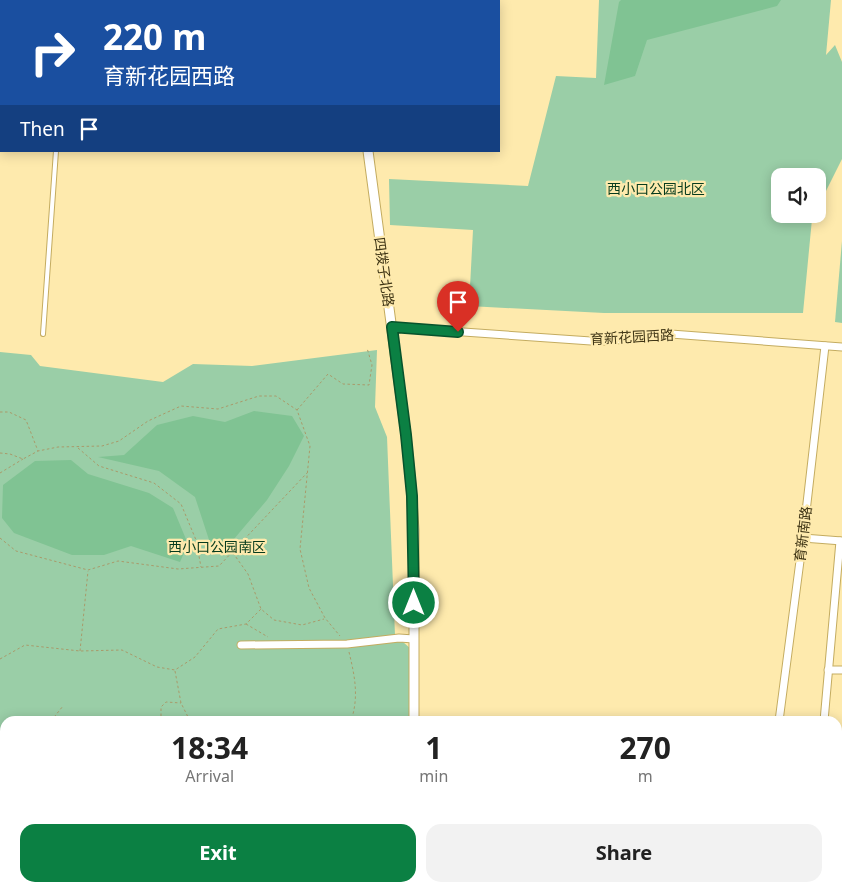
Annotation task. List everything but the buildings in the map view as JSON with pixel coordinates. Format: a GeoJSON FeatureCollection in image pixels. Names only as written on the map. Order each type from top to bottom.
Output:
{"type":"FeatureCollection","features":[{"type":"Feature","properties":{"kind":"street","name":"四拨子北路"},"geometry":{"type":"LineString","coordinates":[[368,152],[406,435],[412,500],[414,716]]}},
{"type":"Feature","properties":{"kind":"street","name":"育新花园西路"},"geometry":{"type":"LineString","coordinates":[[392,327],[591,341],[671,334],[842,347]]}},
{"type":"Feature","properties":{"kind":"street","name":"育新南路"},"geometry":{"type":"LineString","coordinates":[[780,716],[803,538],[825,346]]}},
{"type":"Feature","properties":{"kind":"street"},"geometry":{"type":"LineString","coordinates":[[803,538],[841,541],[839,591],[828,670],[824,716]]}},
{"type":"Feature","properties":{"kind":"street"},"geometry":{"type":"LineString","coordinates":[[241,645],[347,644],[399,638],[414,639]]}},
{"type":"Feature","properties":{"kind":"street"},"geometry":{"type":"LineString","coordinates":[[828,670],[842,670]]}},
{"type":"Feature","properties":{"kind":"lane"},"geometry":{"type":"LineString","coordinates":[[43,334],[56,152]]}},
{"type":"Feature","properties":{"kind":"path"},"geometry":{"type":"LineString","coordinates":[[296,410],[328,374],[343,384],[369,385],[372,365],[367,348]]}},
{"type":"Feature","properties":{"kind":"path"},"geometry":{"type":"LineString","coordinates":[[0,473],[38,452],[58,447],[102,446],[119,441],[148,421],[181,406],[218,409],[259,396],[276,396],[296,410],[310,446],[300,548],[310,588],[325,618],[347,644],[356,681],[352,716]]}},
{"type":"Feature","properties":{"kind":"path"},"geometry":{"type":"LineString","coordinates":[[0,412],[9,412],[26,420],[38,452]]}},
{"type":"Feature","properties":{"kind":"path"},"geometry":{"type":"LineString","coordinates":[[77,448],[99,466],[154,483],[181,504],[196,540],[201,568]]}},
{"type":"Feature","properties":{"kind":"path"},"geometry":{"type":"LineString","coordinates":[[0,453],[10,454],[23,459]]}},
{"type":"Feature","properties":{"kind":"path"},"geometry":{"type":"LineString","coordinates":[[0,538],[16,551],[88,570],[118,561],[178,570],[219,566],[307,472]]}},
{"type":"Feature","properties":{"kind":"path"},"geometry":{"type":"LineString","coordinates":[[233,553],[248,574],[261,609],[274,620],[302,625],[325,618]]}},
{"type":"Feature","properties":{"kind":"path"},"geometry":{"type":"LineString","coordinates":[[80,651],[88,570]]}},
{"type":"Feature","properties":{"kind":"path"},"geometry":{"type":"LineString","coordinates":[[0,659],[25,644],[80,651],[122,650],[157,667],[175,670],[196,657],[218,629],[246,624],[261,609]]}},
{"type":"Feature","properties":{"kind":"path"},"geometry":{"type":"LineString","coordinates":[[246,624],[268,637],[270,645]]}},
{"type":"Feature","properties":{"kind":"path"},"geometry":{"type":"LineString","coordinates":[[175,670],[181,703],[188,716]]}},
{"type":"Feature","properties":{"kind":"path"},"geometry":{"type":"LineString","coordinates":[[161,716],[161,707],[166,702],[181,703]]}},
{"type":"Feature","properties":{"kind":"path"},"geometry":{"type":"LineString","coordinates":[[55,716],[63,706]]}},
{"type":"Feature","properties":{"kind":"green space","name":"西小口公园北区"},"geometry":{"type":"Polygon","coordinates":[[[599,0],[831,0],[826,55],[835,45],[842,62],[842,159],[826,191],[826,168],[771,168],[771,223],[812,223],[803,313],[604,313],[469,306],[473,230],[390,225],[389,179],[528,186],[556,76],[596,78],[599,0]]]}},
{"type":"Feature","properties":{"kind":"green space"},"geometry":{"type":"Polygon","coordinates":[[[621,0],[781,0],[777,6],[647,40],[635,76],[604,85],[619,2],[621,0]]]}},
{"type":"Feature","properties":{"kind":"green space"},"geometry":{"type":"Polygon","coordinates":[[[842,241],[842,323],[835,322],[842,241]]]}},
{"type":"Feature","properties":{"kind":"green space","name":"西小口公园南区"},"geometry":{"type":"Polygon","coordinates":[[[377,350],[375,407],[387,437],[395,635],[411,649],[412,716],[0,716],[0,352],[31,355],[40,366],[163,382],[193,364],[252,366],[377,350]]]}},
{"type":"Feature","properties":{"kind":"green space"},"geometry":{"type":"Polygon","coordinates":[[[254,411],[292,416],[304,436],[289,466],[267,500],[223,552],[212,549],[195,497],[159,471],[98,457],[124,455],[157,425],[193,416],[225,422],[254,411]]]}},
{"type":"Feature","properties":{"kind":"green space"},"geometry":{"type":"Polygon","coordinates":[[[71,460],[88,474],[149,493],[173,508],[188,544],[180,562],[131,546],[104,555],[72,555],[14,533],[2,518],[3,485],[35,461],[71,460]]]}},
{"type":"Feature","properties":{"kind":"route"},"geometry":{"type":"LineString","coordinates":[[414,603],[412,496],[392,327],[458,332]]}}]}
